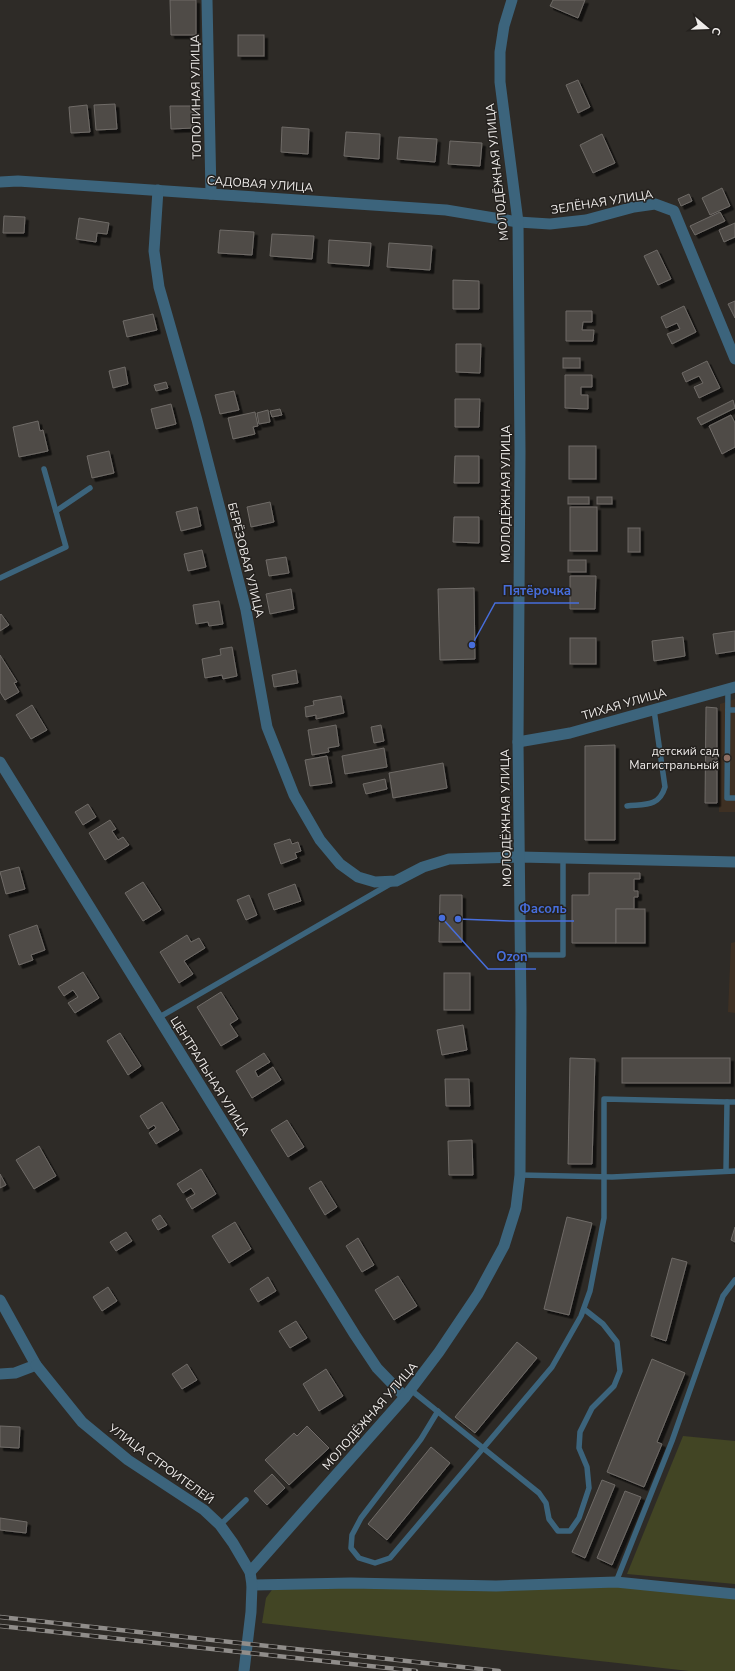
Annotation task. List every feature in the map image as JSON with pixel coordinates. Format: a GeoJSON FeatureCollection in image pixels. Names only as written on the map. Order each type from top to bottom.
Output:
{"type":"FeatureCollection","features":[{"type":"Feature","properties":{"kind":"street","name":"ТОПОЛИНАЯ УЛИЦА"},"geometry":{"type":"LineString","coordinates":[[207,0],[211,194]]}},
{"type":"Feature","properties":{"kind":"street","name":"МОЛОДЁЖНАЯ УЛИЦА"},"geometry":{"type":"LineString","coordinates":[[250,1572],[408,1394],[439,1352],[478,1294],[504,1246],[516,1208],[520,1175],[520,857],[518,742],[520,452],[518,222],[500,82],[500,52],[504,26],[512,0]]}},
{"type":"Feature","properties":{"kind":"street","name":"САДОВАЯ УЛИЦА"},"geometry":{"type":"LineString","coordinates":[[0,182],[18,181],[446,210],[518,222]]}},
{"type":"Feature","properties":{"kind":"street","name":"БЕРЁЗОВАЯ УЛИЦА"},"geometry":{"type":"LineString","coordinates":[[158,190],[154,251],[159,287],[197,420],[246,610],[267,727],[294,795],[320,840],[340,864],[358,877],[375,882],[396,881]]}},
{"type":"Feature","properties":{"kind":"street","name":"ЗЕЛЁНАЯ УЛИЦА"},"geometry":{"type":"LineString","coordinates":[[518,222],[550,224],[586,220],[634,207],[655,204],[674,211],[735,359]]}},
{"type":"Feature","properties":{"kind":"street","name":"ТИХАЯ УЛИЦА"},"geometry":{"type":"LineString","coordinates":[[518,742],[570,733],[732,688]]}},
{"type":"Feature","properties":{"kind":"street","name":"ЦЕНТРАЛЬНАЯ УЛИЦА"},"geometry":{"type":"LineString","coordinates":[[0,762],[355,1335],[377,1368],[408,1394]]}},
{"type":"Feature","properties":{"kind":"street"},"geometry":{"type":"LineString","coordinates":[[396,881],[423,867],[449,859],[520,857],[735,862]]}},
{"type":"Feature","properties":{"kind":"street","name":"УЛИЦА СТРОИТЕЛЕЙ"},"geometry":{"type":"LineString","coordinates":[[0,1300],[36,1365],[82,1422],[128,1460],[204,1510],[220,1525],[250,1572]]}},
{"type":"Feature","properties":{"kind":"street"},"geometry":{"type":"LineString","coordinates":[[0,1374],[15,1373],[36,1365]]}},
{"type":"Feature","properties":{"kind":"street"},"geometry":{"type":"LineString","coordinates":[[244,1671],[251,1612],[252,1585],[250,1572]]}},
{"type":"Feature","properties":{"kind":"street"},"geometry":{"type":"LineString","coordinates":[[252,1585],[351,1583],[496,1586],[616,1582],[735,1594]]}},
{"type":"Feature","properties":{"kind":"lane"},"geometry":{"type":"LineString","coordinates":[[0,578],[66,547],[44,469]]}},
{"type":"Feature","properties":{"kind":"lane"},"geometry":{"type":"LineString","coordinates":[[56,511],[90,488]]}},
{"type":"Feature","properties":{"kind":"lane"},"geometry":{"type":"LineString","coordinates":[[732,688],[728,710],[727,798],[735,798]]}},
{"type":"Feature","properties":{"kind":"lane"},"geometry":{"type":"LineString","coordinates":[[627,806],[650,804],[658,801],[665,787],[654,710]]}},
{"type":"Feature","properties":{"kind":"lane"},"geometry":{"type":"LineString","coordinates":[[728,710],[735,710]]}},
{"type":"Feature","properties":{"kind":"lane"},"geometry":{"type":"LineString","coordinates":[[520,955],[563,955],[562,858]]}},
{"type":"Feature","properties":{"kind":"lane"},"geometry":{"type":"LineString","coordinates":[[158,1018],[396,881]]}},
{"type":"Feature","properties":{"kind":"lane"},"geometry":{"type":"LineString","coordinates":[[438,1411],[422,1439],[361,1518],[352,1535],[351,1548],[359,1558],[375,1563],[390,1558],[552,1367],[584,1309],[590,1291],[604,1218],[604,1099],[735,1102]]}},
{"type":"Feature","properties":{"kind":"lane"},"geometry":{"type":"LineString","coordinates":[[726,1171],[727,1102]]}},
{"type":"Feature","properties":{"kind":"lane"},"geometry":{"type":"LineString","coordinates":[[520,1175],[603,1176],[735,1171]]}},
{"type":"Feature","properties":{"kind":"lane"},"geometry":{"type":"LineString","coordinates":[[616,1582],[672,1442],[723,1296],[735,1280]]}},
{"type":"Feature","properties":{"kind":"lane"},"geometry":{"type":"LineString","coordinates":[[408,1394],[438,1411],[539,1493],[546,1503],[548,1519],[558,1531],[570,1531],[579,1518],[589,1488],[587,1467],[579,1448],[580,1432],[592,1408],[614,1386],[620,1371],[617,1342],[602,1324],[584,1309]]}},
{"type":"Feature","properties":{"kind":"lane"},"geometry":{"type":"LineString","coordinates":[[220,1525],[246,1500]]}},
{"type":"Feature","properties":{"kind":"shaded area","name":"детский сад Магистральный"},"geometry":{"type":"Polygon","coordinates":[[[735,699],[735,812],[719,812],[720,704],[735,699]]]}},
{"type":"Feature","properties":{"kind":"shaded area"},"geometry":{"type":"Polygon","coordinates":[[[735,942],[735,1013],[728,1012],[731,943],[735,942]]]}},
{"type":"Feature","properties":{"kind":"green space"},"geometry":{"type":"Polygon","coordinates":[[[683,1436],[735,1441],[735,1584],[627,1574],[683,1436]]]}},
{"type":"Feature","properties":{"kind":"green space"},"geometry":{"type":"Polygon","coordinates":[[[616,1582],[735,1594],[735,1671],[689,1671],[262,1623],[266,1598],[274,1587],[616,1582]]]}},
{"type":"Feature","properties":{"kind":"building"},"geometry":{"type":"Polygon","coordinates":[[[170,0],[196,0],[196,35],[171,35],[170,0]]]}},
{"type":"Feature","properties":{"kind":"building"},"geometry":{"type":"Polygon","coordinates":[[[553,0],[585,0],[578,18],[550,6],[553,0]]]}},
{"type":"Feature","properties":{"kind":"building"},"geometry":{"type":"Polygon","coordinates":[[[238,35],[264,35],[264,56],[238,56],[238,35]]]}},
{"type":"Feature","properties":{"kind":"building"},"geometry":{"type":"Polygon","coordinates":[[[578,80],[590,107],[578,113],[566,85],[578,80]]]}},
{"type":"Feature","properties":{"kind":"building"},"geometry":{"type":"Polygon","coordinates":[[[115,104],[117,129],[96,130],[94,105],[115,104]]]}},
{"type":"Feature","properties":{"kind":"building"},"geometry":{"type":"Polygon","coordinates":[[[87,105],[90,132],[71,133],[69,107],[87,105]]]}},
{"type":"Feature","properties":{"kind":"building"},"geometry":{"type":"Polygon","coordinates":[[[170,106],[193,106],[194,128],[171,129],[170,106]]]}},
{"type":"Feature","properties":{"kind":"building"},"geometry":{"type":"Polygon","coordinates":[[[282,127],[309,129],[308,154],[281,152],[282,127]]]}},
{"type":"Feature","properties":{"kind":"building"},"geometry":{"type":"Polygon","coordinates":[[[346,132],[380,134],[379,159],[344,156],[346,132]]]}},
{"type":"Feature","properties":{"kind":"building"},"geometry":{"type":"Polygon","coordinates":[[[602,134],[615,163],[593,173],[580,145],[602,134]]]}},
{"type":"Feature","properties":{"kind":"building"},"geometry":{"type":"Polygon","coordinates":[[[399,137],[437,139],[435,162],[397,159],[399,137]]]}},
{"type":"Feature","properties":{"kind":"building"},"geometry":{"type":"Polygon","coordinates":[[[450,141],[482,143],[480,166],[448,164],[450,141]]]}},
{"type":"Feature","properties":{"kind":"building"},"geometry":{"type":"Polygon","coordinates":[[[722,188],[730,206],[710,215],[702,198],[722,188]]]}},
{"type":"Feature","properties":{"kind":"building"},"geometry":{"type":"Polygon","coordinates":[[[689,194],[692,201],[681,206],[678,199],[689,194]]]}},
{"type":"Feature","properties":{"kind":"building"},"geometry":{"type":"Polygon","coordinates":[[[720,212],[725,221],[695,235],[690,226],[720,212]]]}},
{"type":"Feature","properties":{"kind":"building"},"geometry":{"type":"Polygon","coordinates":[[[4,216],[25,217],[24,233],[3,233],[4,216]]]}},
{"type":"Feature","properties":{"kind":"building"},"geometry":{"type":"Polygon","coordinates":[[[79,218],[109,223],[107,234],[97,233],[96,242],[76,239],[79,218]]]}},
{"type":"Feature","properties":{"kind":"building"},"geometry":{"type":"Polygon","coordinates":[[[735,223],[735,237],[724,242],[719,230],[735,223]]]}},
{"type":"Feature","properties":{"kind":"building"},"geometry":{"type":"Polygon","coordinates":[[[220,230],[254,232],[252,255],[218,253],[220,230]]]}},
{"type":"Feature","properties":{"kind":"building"},"geometry":{"type":"Polygon","coordinates":[[[272,234],[314,236],[312,259],[270,256],[272,234]]]}},
{"type":"Feature","properties":{"kind":"building"},"geometry":{"type":"Polygon","coordinates":[[[329,240],[371,243],[369,266],[328,263],[329,240]]]}},
{"type":"Feature","properties":{"kind":"building"},"geometry":{"type":"Polygon","coordinates":[[[389,243],[432,246],[430,270],[387,267],[389,243]]]}},
{"type":"Feature","properties":{"kind":"building"},"geometry":{"type":"Polygon","coordinates":[[[657,250],[671,279],[658,285],[644,256],[657,250]]]}},
{"type":"Feature","properties":{"kind":"building"},"geometry":{"type":"Polygon","coordinates":[[[453,280],[479,281],[479,309],[453,309],[453,280]]]}},
{"type":"Feature","properties":{"kind":"building"},"geometry":{"type":"Polygon","coordinates":[[[735,301],[735,318],[728,304],[735,301]]]}},
{"type":"Feature","properties":{"kind":"building"},"geometry":{"type":"Polygon","coordinates":[[[684,306],[696,332],[672,344],[667,334],[680,329],[677,323],[666,328],[661,317],[684,306]]]}},
{"type":"Feature","properties":{"kind":"building"},"geometry":{"type":"Polygon","coordinates":[[[566,311],[592,311],[592,322],[583,322],[582,330],[594,330],[593,341],[566,341],[566,311]]]}},
{"type":"Feature","properties":{"kind":"building"},"geometry":{"type":"Polygon","coordinates":[[[153,314],[157,330],[127,337],[123,321],[153,314]]]}},
{"type":"Feature","properties":{"kind":"building"},"geometry":{"type":"Polygon","coordinates":[[[456,344],[481,344],[480,373],[456,372],[456,344]]]}},
{"type":"Feature","properties":{"kind":"building"},"geometry":{"type":"Polygon","coordinates":[[[563,358],[580,358],[580,368],[563,368],[563,358]]]}},
{"type":"Feature","properties":{"kind":"building"},"geometry":{"type":"Polygon","coordinates":[[[707,361],[720,388],[699,398],[694,387],[703,383],[699,376],[686,382],[682,373],[707,361]]]}},
{"type":"Feature","properties":{"kind":"building"},"geometry":{"type":"Polygon","coordinates":[[[125,367],[128,384],[113,388],[109,371],[125,367]]]}},
{"type":"Feature","properties":{"kind":"building"},"geometry":{"type":"Polygon","coordinates":[[[565,375],[592,375],[592,387],[581,387],[581,395],[588,395],[588,409],[565,408],[565,375]]]}},
{"type":"Feature","properties":{"kind":"building"},"geometry":{"type":"Polygon","coordinates":[[[166,382],[168,388],[156,391],[154,385],[166,382]]]}},
{"type":"Feature","properties":{"kind":"building"},"geometry":{"type":"Polygon","coordinates":[[[234,391],[239,410],[220,414],[215,395],[234,391]]]}},
{"type":"Feature","properties":{"kind":"building"},"geometry":{"type":"Polygon","coordinates":[[[455,399],[480,399],[479,427],[455,427],[455,399]]]}},
{"type":"Feature","properties":{"kind":"building"},"geometry":{"type":"Polygon","coordinates":[[[733,400],[735,408],[701,425],[697,418],[733,400]]]}},
{"type":"Feature","properties":{"kind":"building"},"geometry":{"type":"Polygon","coordinates":[[[171,404],[176,424],[156,429],[151,409],[171,404]]]}},
{"type":"Feature","properties":{"kind":"building"},"geometry":{"type":"Polygon","coordinates":[[[280,409],[282,415],[272,417],[270,411],[280,409]]]}},
{"type":"Feature","properties":{"kind":"building"},"geometry":{"type":"Polygon","coordinates":[[[268,410],[270,422],[259,424],[257,413],[268,410]]]}},
{"type":"Feature","properties":{"kind":"building"},"geometry":{"type":"Polygon","coordinates":[[[255,412],[258,426],[253,427],[255,434],[233,439],[228,418],[255,412]]]}},
{"type":"Feature","properties":{"kind":"building"},"geometry":{"type":"Polygon","coordinates":[[[731,415],[735,423],[735,447],[722,454],[709,426],[731,415]]]}},
{"type":"Feature","properties":{"kind":"building"},"geometry":{"type":"Polygon","coordinates":[[[38,421],[40,431],[43,430],[48,451],[19,457],[13,427],[38,421]]]}},
{"type":"Feature","properties":{"kind":"building"},"geometry":{"type":"Polygon","coordinates":[[[569,446],[596,446],[596,479],[569,479],[569,446]]]}},
{"type":"Feature","properties":{"kind":"building"},"geometry":{"type":"Polygon","coordinates":[[[109,451],[114,473],[92,478],[87,456],[109,451]]]}},
{"type":"Feature","properties":{"kind":"building"},"geometry":{"type":"Polygon","coordinates":[[[455,456],[479,456],[479,483],[454,483],[455,456]]]}},
{"type":"Feature","properties":{"kind":"building"},"geometry":{"type":"Polygon","coordinates":[[[568,497],[589,497],[589,504],[568,504],[568,497]]]}},
{"type":"Feature","properties":{"kind":"building"},"geometry":{"type":"Polygon","coordinates":[[[597,497],[612,497],[612,504],[597,504],[597,497]]]}},
{"type":"Feature","properties":{"kind":"building"},"geometry":{"type":"Polygon","coordinates":[[[270,502],[274,522],[251,527],[247,507],[270,502]]]}},
{"type":"Feature","properties":{"kind":"building"},"geometry":{"type":"Polygon","coordinates":[[[197,507],[201,526],[181,531],[176,512],[197,507]]]}},
{"type":"Feature","properties":{"kind":"building"},"geometry":{"type":"Polygon","coordinates":[[[570,507],[597,507],[597,551],[570,551],[570,507]]]}},
{"type":"Feature","properties":{"kind":"building"},"geometry":{"type":"Polygon","coordinates":[[[454,517],[479,517],[479,543],[453,542],[454,517]]]}},
{"type":"Feature","properties":{"kind":"building"},"geometry":{"type":"Polygon","coordinates":[[[628,528],[640,528],[640,552],[628,552],[628,528]]]}},
{"type":"Feature","properties":{"kind":"building"},"geometry":{"type":"Polygon","coordinates":[[[202,550],[206,567],[188,571],[184,554],[202,550]]]}},
{"type":"Feature","properties":{"kind":"building"},"geometry":{"type":"Polygon","coordinates":[[[286,557],[289,573],[269,576],[266,560],[286,557]]]}},
{"type":"Feature","properties":{"kind":"building"},"geometry":{"type":"Polygon","coordinates":[[[568,560],[586,560],[586,572],[568,572],[568,560]]]}},
{"type":"Feature","properties":{"kind":"building"},"geometry":{"type":"Polygon","coordinates":[[[570,576],[596,576],[595,609],[570,609],[570,576]]]}},
{"type":"Feature","properties":{"kind":"building"},"geometry":{"type":"Polygon","coordinates":[[[474,588],[475,659],[440,660],[438,589],[474,588]]]}},
{"type":"Feature","properties":{"kind":"building"},"geometry":{"type":"Polygon","coordinates":[[[291,589],[294,609],[270,614],[266,594],[291,589]]]}},
{"type":"Feature","properties":{"kind":"building"},"geometry":{"type":"Polygon","coordinates":[[[219,601],[223,624],[209,626],[208,622],[196,624],[193,605],[219,601]]]}},
{"type":"Feature","properties":{"kind":"building"},"geometry":{"type":"Polygon","coordinates":[[[1,614],[9,625],[0,631],[0,615],[1,614]]]}},
{"type":"Feature","properties":{"kind":"building"},"geometry":{"type":"Polygon","coordinates":[[[735,631],[735,651],[716,654],[713,634],[735,631]]]}},
{"type":"Feature","properties":{"kind":"building"},"geometry":{"type":"Polygon","coordinates":[[[683,637],[685,656],[654,661],[652,641],[683,637]]]}},
{"type":"Feature","properties":{"kind":"building"},"geometry":{"type":"Polygon","coordinates":[[[570,638],[596,638],[596,664],[570,664],[570,638]]]}},
{"type":"Feature","properties":{"kind":"building"},"geometry":{"type":"Polygon","coordinates":[[[232,647],[237,676],[223,679],[222,675],[205,678],[202,659],[221,655],[220,649],[232,647]]]}},
{"type":"Feature","properties":{"kind":"building"},"geometry":{"type":"Polygon","coordinates":[[[0,655],[17,682],[14,683],[19,692],[5,700],[0,692],[0,655]]]}},
{"type":"Feature","properties":{"kind":"building"},"geometry":{"type":"Polygon","coordinates":[[[296,670],[298,683],[274,687],[272,675],[296,670]]]}},
{"type":"Feature","properties":{"kind":"building"},"geometry":{"type":"Polygon","coordinates":[[[341,696],[344,713],[316,719],[316,715],[306,717],[305,707],[314,705],[313,701],[341,696]]]}},
{"type":"Feature","properties":{"kind":"building"},"geometry":{"type":"Polygon","coordinates":[[[32,705],[47,730],[31,739],[16,715],[32,705]]]}},
{"type":"Feature","properties":{"kind":"building"},"geometry":{"type":"Polygon","coordinates":[[[706,707],[717,708],[717,803],[705,803],[706,707]]]}},
{"type":"Feature","properties":{"kind":"building"},"geometry":{"type":"Polygon","coordinates":[[[336,725],[339,746],[328,748],[329,752],[312,755],[308,730],[336,725]]]}},
{"type":"Feature","properties":{"kind":"building"},"geometry":{"type":"Polygon","coordinates":[[[381,725],[384,741],[374,743],[371,727],[381,725]]]}},
{"type":"Feature","properties":{"kind":"building"},"geometry":{"type":"Polygon","coordinates":[[[615,745],[615,840],[585,840],[585,746],[615,745]]]}},
{"type":"Feature","properties":{"kind":"building"},"geometry":{"type":"Polygon","coordinates":[[[384,748],[387,767],[345,774],[342,756],[384,748]]]}},
{"type":"Feature","properties":{"kind":"building"},"geometry":{"type":"Polygon","coordinates":[[[327,756],[332,783],[310,786],[305,760],[327,756]]]}},
{"type":"Feature","properties":{"kind":"building"},"geometry":{"type":"Polygon","coordinates":[[[443,763],[447,788],[393,798],[389,773],[443,763]]]}},
{"type":"Feature","properties":{"kind":"building"},"geometry":{"type":"Polygon","coordinates":[[[385,779],[387,789],[366,794],[363,784],[385,779]]]}},
{"type":"Feature","properties":{"kind":"building"},"geometry":{"type":"Polygon","coordinates":[[[88,804],[96,817],[83,825],[75,812],[88,804]]]}},
{"type":"Feature","properties":{"kind":"building"},"geometry":{"type":"Polygon","coordinates":[[[110,820],[116,829],[112,831],[118,840],[123,837],[129,845],[105,860],[89,833],[110,820]]]}},
{"type":"Feature","properties":{"kind":"building"},"geometry":{"type":"Polygon","coordinates":[[[290,839],[292,844],[298,842],[301,851],[295,853],[297,858],[281,864],[274,844],[290,839]]]}},
{"type":"Feature","properties":{"kind":"building"},"geometry":{"type":"Polygon","coordinates":[[[19,867],[25,889],[6,894],[0,872],[19,867]]]}},
{"type":"Feature","properties":{"kind":"building"},"geometry":{"type":"Polygon","coordinates":[[[589,873],[640,873],[640,879],[634,879],[634,891],[638,891],[638,897],[634,897],[634,909],[616,909],[616,943],[572,943],[572,895],[589,895],[589,873]]]}},
{"type":"Feature","properties":{"kind":"building"},"geometry":{"type":"Polygon","coordinates":[[[143,882],[161,910],[143,921],[125,893],[143,882]]]}},
{"type":"Feature","properties":{"kind":"building"},"geometry":{"type":"Polygon","coordinates":[[[295,884],[301,901],[274,910],[268,894],[295,884]]]}},
{"type":"Feature","properties":{"kind":"building"},"geometry":{"type":"Polygon","coordinates":[[[249,895],[257,915],[246,920],[237,900],[249,895]]]}},
{"type":"Feature","properties":{"kind":"building"},"geometry":{"type":"Polygon","coordinates":[[[440,895],[462,895],[462,942],[439,942],[440,895]]]}},
{"type":"Feature","properties":{"kind":"building"},"geometry":{"type":"Polygon","coordinates":[[[616,909],[645,909],[645,943],[616,943],[616,909]]]}},
{"type":"Feature","properties":{"kind":"building"},"geometry":{"type":"Polygon","coordinates":[[[37,925],[45,950],[31,955],[33,960],[19,965],[9,935],[37,925]]]}},
{"type":"Feature","properties":{"kind":"building"},"geometry":{"type":"Polygon","coordinates":[[[187,935],[191,942],[199,938],[205,948],[184,961],[193,974],[179,983],[160,952],[187,935]]]}},
{"type":"Feature","properties":{"kind":"building"},"geometry":{"type":"Polygon","coordinates":[[[83,972],[99,998],[75,1013],[68,1003],[78,997],[73,990],[64,996],[58,987],[83,972]]]}},
{"type":"Feature","properties":{"kind":"building"},"geometry":{"type":"Polygon","coordinates":[[[444,973],[470,973],[470,1010],[444,1010],[444,973]]]}},
{"type":"Feature","properties":{"kind":"building"},"geometry":{"type":"Polygon","coordinates":[[[221,992],[238,1019],[230,1024],[238,1036],[221,1046],[197,1007],[221,992]]]}},
{"type":"Feature","properties":{"kind":"building"},"geometry":{"type":"Polygon","coordinates":[[[463,1025],[467,1050],[442,1055],[437,1030],[463,1025]]]}},
{"type":"Feature","properties":{"kind":"building"},"geometry":{"type":"Polygon","coordinates":[[[120,1033],[141,1066],[128,1075],[107,1041],[120,1033]]]}},
{"type":"Feature","properties":{"kind":"building"},"geometry":{"type":"Polygon","coordinates":[[[264,1053],[270,1062],[255,1071],[258,1077],[273,1067],[281,1080],[252,1098],[236,1071],[264,1053]]]}},
{"type":"Feature","properties":{"kind":"building"},"geometry":{"type":"Polygon","coordinates":[[[570,1058],[595,1059],[592,1164],[568,1164],[570,1058]]]}},
{"type":"Feature","properties":{"kind":"building"},"geometry":{"type":"Polygon","coordinates":[[[622,1058],[730,1058],[730,1083],[622,1083],[622,1058]]]}},
{"type":"Feature","properties":{"kind":"building"},"geometry":{"type":"Polygon","coordinates":[[[445,1079],[469,1079],[470,1106],[446,1106],[445,1079]]]}},
{"type":"Feature","properties":{"kind":"building"},"geometry":{"type":"Polygon","coordinates":[[[162,1102],[179,1130],[156,1144],[149,1133],[156,1128],[154,1125],[148,1129],[140,1116],[162,1102]]]}},
{"type":"Feature","properties":{"kind":"building"},"geometry":{"type":"Polygon","coordinates":[[[287,1120],[304,1147],[288,1157],[271,1130],[287,1120]]]}},
{"type":"Feature","properties":{"kind":"building"},"geometry":{"type":"Polygon","coordinates":[[[472,1140],[473,1175],[449,1175],[448,1141],[472,1140]]]}},
{"type":"Feature","properties":{"kind":"building"},"geometry":{"type":"Polygon","coordinates":[[[39,1146],[56,1176],[34,1189],[16,1160],[39,1146]]]}},
{"type":"Feature","properties":{"kind":"building"},"geometry":{"type":"Polygon","coordinates":[[[201,1169],[216,1194],[192,1209],[186,1199],[195,1194],[191,1188],[183,1193],[177,1184],[201,1169]]]}},
{"type":"Feature","properties":{"kind":"building"},"geometry":{"type":"Polygon","coordinates":[[[0,1174],[6,1185],[0,1188],[0,1174]]]}},
{"type":"Feature","properties":{"kind":"building"},"geometry":{"type":"Polygon","coordinates":[[[321,1181],[337,1207],[325,1215],[309,1188],[321,1181]]]}},
{"type":"Feature","properties":{"kind":"building"},"geometry":{"type":"Polygon","coordinates":[[[160,1215],[167,1225],[158,1230],[152,1220],[160,1215]]]}},
{"type":"Feature","properties":{"kind":"building"},"geometry":{"type":"Polygon","coordinates":[[[567,1217],[592,1223],[569,1315],[544,1309],[567,1217]]]}},
{"type":"Feature","properties":{"kind":"building"},"geometry":{"type":"Polygon","coordinates":[[[235,1222],[251,1249],[229,1263],[212,1236],[235,1222]]]}},
{"type":"Feature","properties":{"kind":"building"},"geometry":{"type":"Polygon","coordinates":[[[735,1227],[735,1242],[731,1240],[735,1227]]]}},
{"type":"Feature","properties":{"kind":"building"},"geometry":{"type":"Polygon","coordinates":[[[126,1232],[132,1241],[116,1251],[110,1242],[126,1232]]]}},
{"type":"Feature","properties":{"kind":"building"},"geometry":{"type":"Polygon","coordinates":[[[358,1238],[374,1265],[362,1272],[346,1246],[358,1238]]]}},
{"type":"Feature","properties":{"kind":"building"},"geometry":{"type":"Polygon","coordinates":[[[672,1258],[687,1262],[666,1341],[651,1336],[672,1258]]]}},
{"type":"Feature","properties":{"kind":"building"},"geometry":{"type":"Polygon","coordinates":[[[398,1276],[417,1306],[394,1320],[375,1290],[398,1276]]]}},
{"type":"Feature","properties":{"kind":"building"},"geometry":{"type":"Polygon","coordinates":[[[268,1277],[276,1291],[258,1302],[250,1289],[268,1277]]]}},
{"type":"Feature","properties":{"kind":"building"},"geometry":{"type":"Polygon","coordinates":[[[108,1287],[117,1301],[102,1311],[93,1297],[108,1287]]]}},
{"type":"Feature","properties":{"kind":"building"},"geometry":{"type":"Polygon","coordinates":[[[296,1321],[307,1338],[290,1348],[279,1331],[296,1321]]]}},
{"type":"Feature","properties":{"kind":"building"},"geometry":{"type":"Polygon","coordinates":[[[517,1342],[537,1358],[475,1433],[455,1417],[517,1342]]]}},
{"type":"Feature","properties":{"kind":"building"},"geometry":{"type":"Polygon","coordinates":[[[652,1359],[685,1373],[657,1442],[662,1444],[644,1487],[607,1472],[652,1359]]]}},
{"type":"Feature","properties":{"kind":"building"},"geometry":{"type":"Polygon","coordinates":[[[187,1364],[197,1380],[182,1389],[172,1374],[187,1364]]]}},
{"type":"Feature","properties":{"kind":"building"},"geometry":{"type":"Polygon","coordinates":[[[326,1369],[343,1396],[319,1411],[303,1384],[326,1369]]]}},
{"type":"Feature","properties":{"kind":"building"},"geometry":{"type":"Polygon","coordinates":[[[0,1426],[20,1427],[19,1448],[0,1447],[0,1426]]]}},
{"type":"Feature","properties":{"kind":"building"},"geometry":{"type":"Polygon","coordinates":[[[307,1426],[329,1448],[289,1485],[265,1460],[294,1433],[297,1436],[307,1426]]]}},
{"type":"Feature","properties":{"kind":"building"},"geometry":{"type":"Polygon","coordinates":[[[431,1447],[450,1463],[387,1540],[368,1524],[431,1447]]]}},
{"type":"Feature","properties":{"kind":"building"},"geometry":{"type":"Polygon","coordinates":[[[272,1474],[285,1488],[267,1505],[254,1491],[272,1474]]]}},
{"type":"Feature","properties":{"kind":"building"},"geometry":{"type":"Polygon","coordinates":[[[602,1480],[615,1485],[585,1558],[572,1552],[602,1480]]]}},
{"type":"Feature","properties":{"kind":"building"},"geometry":{"type":"Polygon","coordinates":[[[625,1491],[641,1497],[612,1565],[597,1558],[625,1491]]]}},
{"type":"Feature","properties":{"kind":"building"},"geometry":{"type":"Polygon","coordinates":[[[0,1518],[27,1522],[26,1533],[0,1530],[0,1518]]]}},
{"type":"Feature","properties":{"kind":"railway"},"geometry":{"type":"LineString","coordinates":[[0,1617],[499,1671]]}},
{"type":"Feature","properties":{"kind":"railway"},"geometry":{"type":"LineString","coordinates":[[0,1626],[416,1671]]}},
{"type":"Feature","properties":{"kind":"place","name":"Пятёрочка"},"geometry":{"type":"Point","coordinates":[472,645]}},
{"type":"Feature","properties":{"kind":"place","name":"детский сад Магистральный"},"geometry":{"type":"Point","coordinates":[727,758]}},
{"type":"Feature","properties":{"kind":"place","name":"Ozon"},"geometry":{"type":"Point","coordinates":[442,918]}},
{"type":"Feature","properties":{"kind":"place","name":"Фасоль"},"geometry":{"type":"Point","coordinates":[458,919]}}]}
